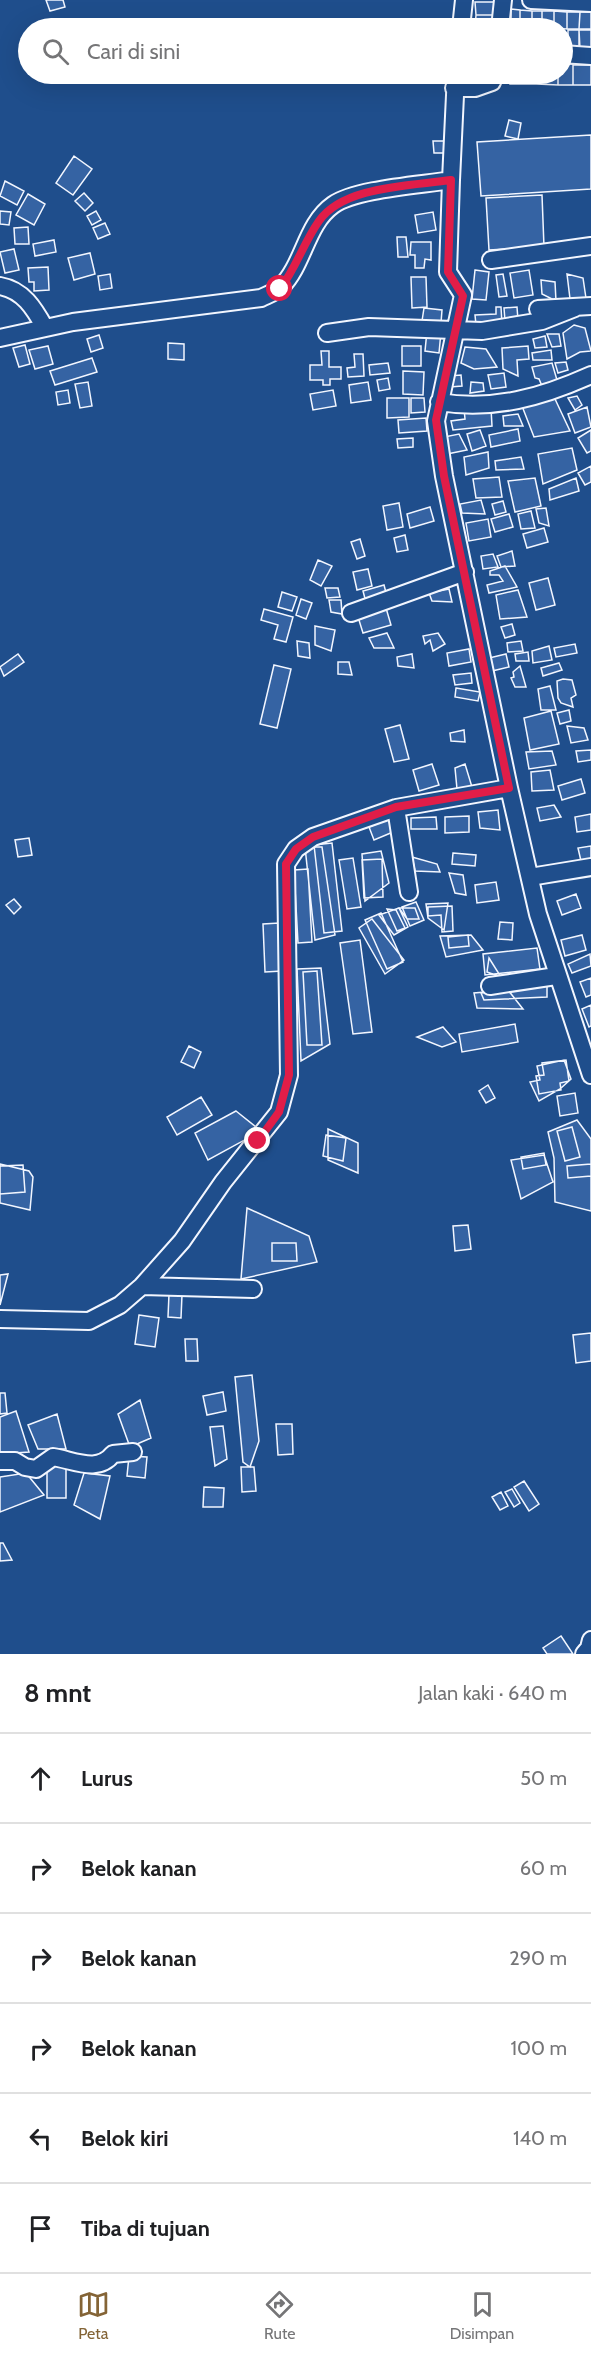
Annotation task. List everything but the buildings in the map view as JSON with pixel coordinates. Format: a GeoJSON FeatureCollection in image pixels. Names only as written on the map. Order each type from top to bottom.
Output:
{"type":"FeatureCollection","features":[{"type":"Feature","properties":{"kind":"street"},"geometry":{"type":"LineString","coordinates":[[462,18],[464,0]]}},
{"type":"Feature","properties":{"kind":"street"},"geometry":{"type":"LineString","coordinates":[[501,18],[503,0]]}},
{"type":"Feature","properties":{"kind":"street"},"geometry":{"type":"LineString","coordinates":[[531,0],[591,3]]}},
{"type":"Feature","properties":{"kind":"street"},"geometry":{"type":"LineString","coordinates":[[573,55],[591,56]]}},
{"type":"Feature","properties":{"kind":"street"},"geometry":{"type":"LineString","coordinates":[[455,84],[448,272],[463,296],[436,420],[444,476],[509,788],[530,877],[556,976],[591,1075]]}},
{"type":"Feature","properties":{"kind":"street"},"geometry":{"type":"LineString","coordinates":[[472,84],[484,86],[488,84]]}},
{"type":"Feature","properties":{"kind":"street"},"geometry":{"type":"LineString","coordinates":[[0,338],[118,315],[261,298],[280,289],[294,270],[318,222],[331,206],[348,196],[451,180]]}},
{"type":"Feature","properties":{"kind":"street"},"geometry":{"type":"LineString","coordinates":[[491,260],[591,246]]}},
{"type":"Feature","properties":{"kind":"street"},"geometry":{"type":"LineString","coordinates":[[0,286],[19,292],[35,310],[45,328]]}},
{"type":"Feature","properties":{"kind":"street"},"geometry":{"type":"LineString","coordinates":[[327,333],[369,327],[482,331],[542,321],[583,307]]}},
{"type":"Feature","properties":{"kind":"street"},"geometry":{"type":"LineString","coordinates":[[538,309],[583,307]]}},
{"type":"Feature","properties":{"kind":"street"},"geometry":{"type":"LineString","coordinates":[[439,402],[461,406],[510,403],[555,390],[591,375]]}},
{"type":"Feature","properties":{"kind":"street"},"geometry":{"type":"LineString","coordinates":[[351,613],[465,572]]}},
{"type":"Feature","properties":{"kind":"street"},"geometry":{"type":"LineString","coordinates":[[0,1319],[88,1322],[120,1305],[142,1286],[182,1241],[223,1182],[279,1112],[289,1075],[286,864],[296,849],[313,837],[396,807],[509,788]]}},
{"type":"Feature","properties":{"kind":"street"},"geometry":{"type":"LineString","coordinates":[[396,807],[409,892]]}},
{"type":"Feature","properties":{"kind":"street"},"geometry":{"type":"LineString","coordinates":[[530,877],[591,867]]}},
{"type":"Feature","properties":{"kind":"street"},"geometry":{"type":"LineString","coordinates":[[490,986],[556,976]]}},
{"type":"Feature","properties":{"kind":"street"},"geometry":{"type":"LineString","coordinates":[[142,1286],[253,1289]]}},
{"type":"Feature","properties":{"kind":"street"},"geometry":{"type":"LineString","coordinates":[[0,1461],[15,1461],[36,1469],[54,1457],[97,1466],[107,1461],[113,1454],[133,1452]]}},
{"type":"Feature","properties":{"kind":"route"},"geometry":{"type":"LineString","coordinates":[[258,1141],[279,1112],[289,1075],[286,864],[296,849],[313,837],[396,807],[509,788],[444,476],[436,420],[463,296],[448,272],[451,180],[348,196],[331,206],[318,222],[294,270],[280,289]]}}]}
